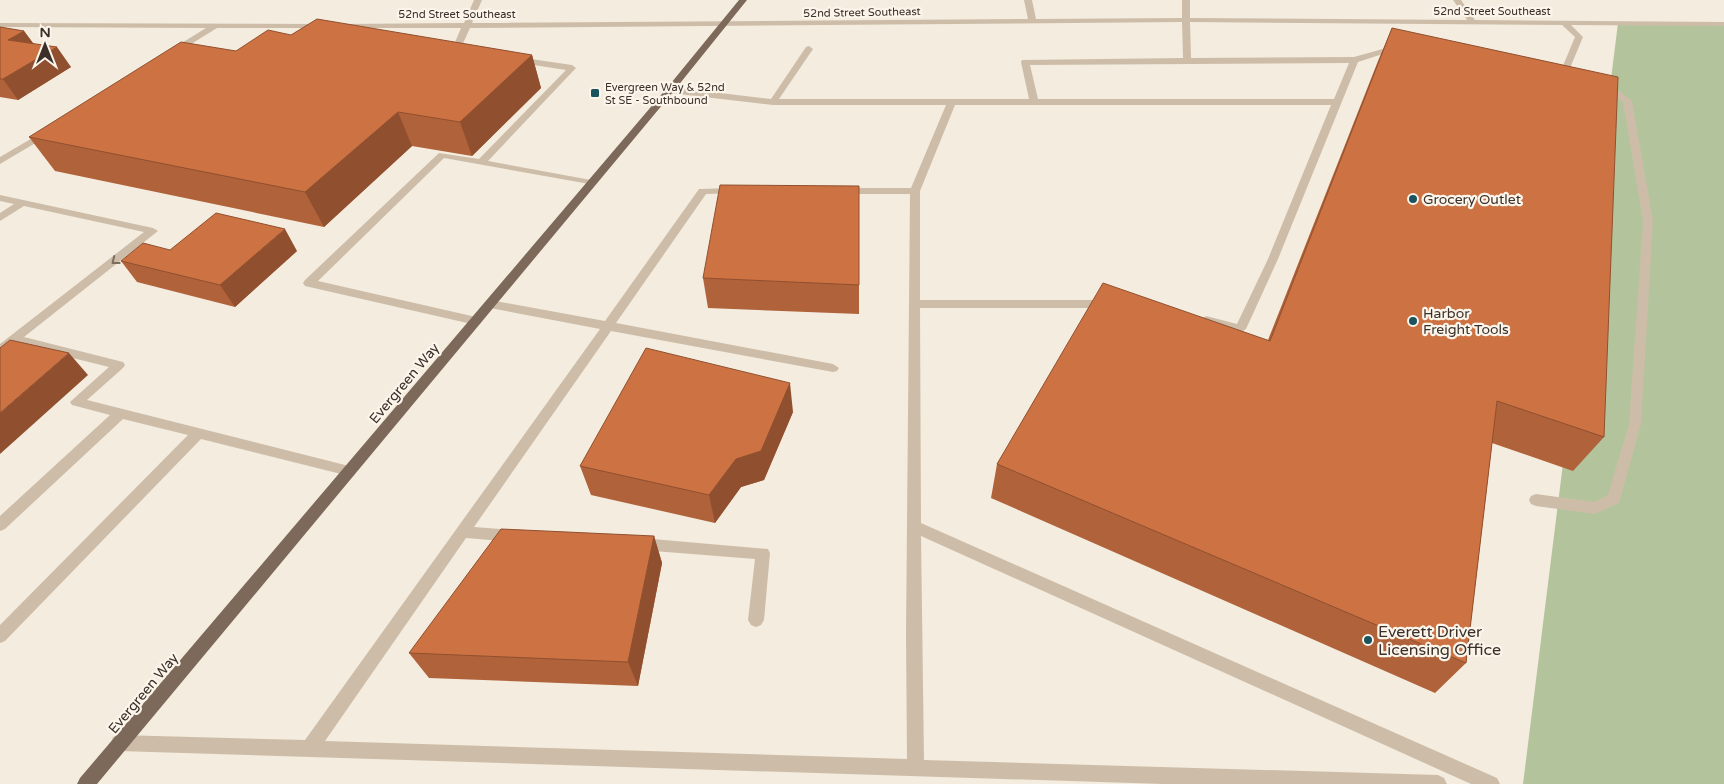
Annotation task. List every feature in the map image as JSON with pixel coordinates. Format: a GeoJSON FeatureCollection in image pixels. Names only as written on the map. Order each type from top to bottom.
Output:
{"type":"FeatureCollection","features":[{"type":"Feature","properties":{"kind":"main road","name":"Evergreen Way"},"geometry":{"type":"LineString","coordinates":[[86,784],[670,90],[743,0]]}},
{"type":"Feature","properties":{"kind":"street"},"geometry":{"type":"LineString","coordinates":[[474,54],[455,52],[478,0]]}},
{"type":"Feature","properties":{"kind":"street"},"geometry":{"type":"LineString","coordinates":[[1028,0],[1033,22]]}},
{"type":"Feature","properties":{"kind":"street"},"geometry":{"type":"LineString","coordinates":[[1186,0],[1187,61]]}},
{"type":"Feature","properties":{"kind":"street"},"geometry":{"type":"LineString","coordinates":[[1457,0],[1473,22]]}},
{"type":"Feature","properties":{"kind":"street","name":"52nd Street Southeast"},"geometry":{"type":"LineString","coordinates":[[0,25],[723,25],[1185,20],[1724,24]]}},
{"type":"Feature","properties":{"kind":"street"},"geometry":{"type":"LineString","coordinates":[[1561,80],[1579,37],[1564,23]]}},
{"type":"Feature","properties":{"kind":"street"},"geometry":{"type":"LineString","coordinates":[[165,57],[215,26]]}},
{"type":"Feature","properties":{"kind":"street"},"geometry":{"type":"LineString","coordinates":[[1034,102],[1024,62],[1354,60],[1398,48],[1407,50]]}},
{"type":"Feature","properties":{"kind":"street"},"geometry":{"type":"LineString","coordinates":[[773,102],[808,49]]}},
{"type":"Feature","properties":{"kind":"street"},"geometry":{"type":"LineString","coordinates":[[481,162],[572,68],[504,58]]}},
{"type":"Feature","properties":{"kind":"street"},"geometry":{"type":"LineString","coordinates":[[1195,317],[1240,329],[1273,259],[1354,60]]}},
{"type":"Feature","properties":{"kind":"street"},"geometry":{"type":"LineString","coordinates":[[1536,500],[1595,508],[1614,499],[1635,424],[1648,221],[1627,101],[1616,93],[1589,87]]}},
{"type":"Feature","properties":{"kind":"street"},"geometry":{"type":"LineString","coordinates":[[670,90],[773,102],[1338,102]]}},
{"type":"Feature","properties":{"kind":"street"},"geometry":{"type":"LineString","coordinates":[[916,768],[914,526],[915,191],[952,102]]}},
{"type":"Feature","properties":{"kind":"street"},"geometry":{"type":"LineString","coordinates":[[0,162],[58,125]]}},
{"type":"Feature","properties":{"kind":"street"},"geometry":{"type":"LineString","coordinates":[[476,321],[309,283],[442,155],[591,183]]}},
{"type":"Feature","properties":{"kind":"street"},"geometry":{"type":"LineString","coordinates":[[309,749],[703,191],[741,191]]}},
{"type":"Feature","properties":{"kind":"street"},"geometry":{"type":"LineString","coordinates":[[828,191],[915,191]]}},
{"type":"Feature","properties":{"kind":"street"},"geometry":{"type":"LineString","coordinates":[[0,198],[153,231],[0,350]]}},
{"type":"Feature","properties":{"kind":"street"},"geometry":{"type":"LineString","coordinates":[[0,218],[22,203]]}},
{"type":"Feature","properties":{"kind":"street"},"geometry":{"type":"LineString","coordinates":[[490,304],[833,368]]}},
{"type":"Feature","properties":{"kind":"street"},"geometry":{"type":"LineString","coordinates":[[914,304],[1121,304]]}},
{"type":"Feature","properties":{"kind":"street"},"geometry":{"type":"LineString","coordinates":[[14,339],[119,365],[76,402],[349,471]]}},
{"type":"Feature","properties":{"kind":"street"},"geometry":{"type":"LineString","coordinates":[[0,525],[120,413]]}},
{"type":"Feature","properties":{"kind":"street"},"geometry":{"type":"LineString","coordinates":[[0,636],[199,434]]}},
{"type":"Feature","properties":{"kind":"street"},"geometry":{"type":"LineString","coordinates":[[914,526],[1491,784]]}},
{"type":"Feature","properties":{"kind":"street"},"geometry":{"type":"LineString","coordinates":[[463,532],[531,537]]}},
{"type":"Feature","properties":{"kind":"street"},"geometry":{"type":"LineString","coordinates":[[628,543],[763,553],[756,620]]}},
{"type":"Feature","properties":{"kind":"street"},"geometry":{"type":"LineString","coordinates":[[119,743],[1438,784]]}},
{"type":"Feature","properties":{"kind":"green space"},"geometry":{"type":"Polygon","coordinates":[[[1618,23],[1724,24],[1724,784],[1523,784],[1618,23]]]}},
{"type":"Feature","properties":{"kind":"building"},"geometry":{"type":"Polygon","coordinates":[[[317,19],[532,55],[460,122],[398,112],[305,192],[29,137],[181,42],[236,51],[268,30],[291,35],[317,19]]]}},
{"type":"Feature","properties":{"kind":"building"},"geometry":{"type":"Polygon","coordinates":[[[0,27],[24,31],[8,40],[57,47],[0,79],[0,27]]]}},
{"type":"Feature","properties":{"kind":"building"},"geometry":{"type":"Polygon","coordinates":[[[1392,28],[1618,77],[1604,437],[1497,401],[1466,663],[997,464],[1103,283],[1270,341],[1392,28]]]}},
{"type":"Feature","properties":{"kind":"building"},"geometry":{"type":"Polygon","coordinates":[[[720,185],[859,186],[859,285],[703,278],[720,185]]]}},
{"type":"Feature","properties":{"kind":"building"},"geometry":{"type":"Polygon","coordinates":[[[216,213],[285,229],[220,285],[121,261],[143,243],[170,250],[216,213]]]}},
{"type":"Feature","properties":{"kind":"building"},"geometry":{"type":"Polygon","coordinates":[[[10,340],[69,353],[0,413],[0,348],[10,340]]]}},
{"type":"Feature","properties":{"kind":"building"},"geometry":{"type":"Polygon","coordinates":[[[646,348],[790,383],[761,451],[736,459],[709,495],[580,466],[646,348]]]}},
{"type":"Feature","properties":{"kind":"building"},"geometry":{"type":"Polygon","coordinates":[[[501,529],[654,536],[628,662],[409,653],[501,529]]]}},
{"type":"Feature","properties":{"kind":"place","name":"Evergreen Way & 52nd St SE - Southbound"},"geometry":{"type":"Point","coordinates":[595,93]}},
{"type":"Feature","properties":{"kind":"place","name":"Grocery Outlet"},"geometry":{"type":"Point","coordinates":[1413,199]}},
{"type":"Feature","properties":{"kind":"place","name":"Harbor Freight Tools"},"geometry":{"type":"Point","coordinates":[1413,321]}},
{"type":"Feature","properties":{"kind":"place","name":"Everett Driver Licensing Office"},"geometry":{"type":"Point","coordinates":[1368,640]}}]}
